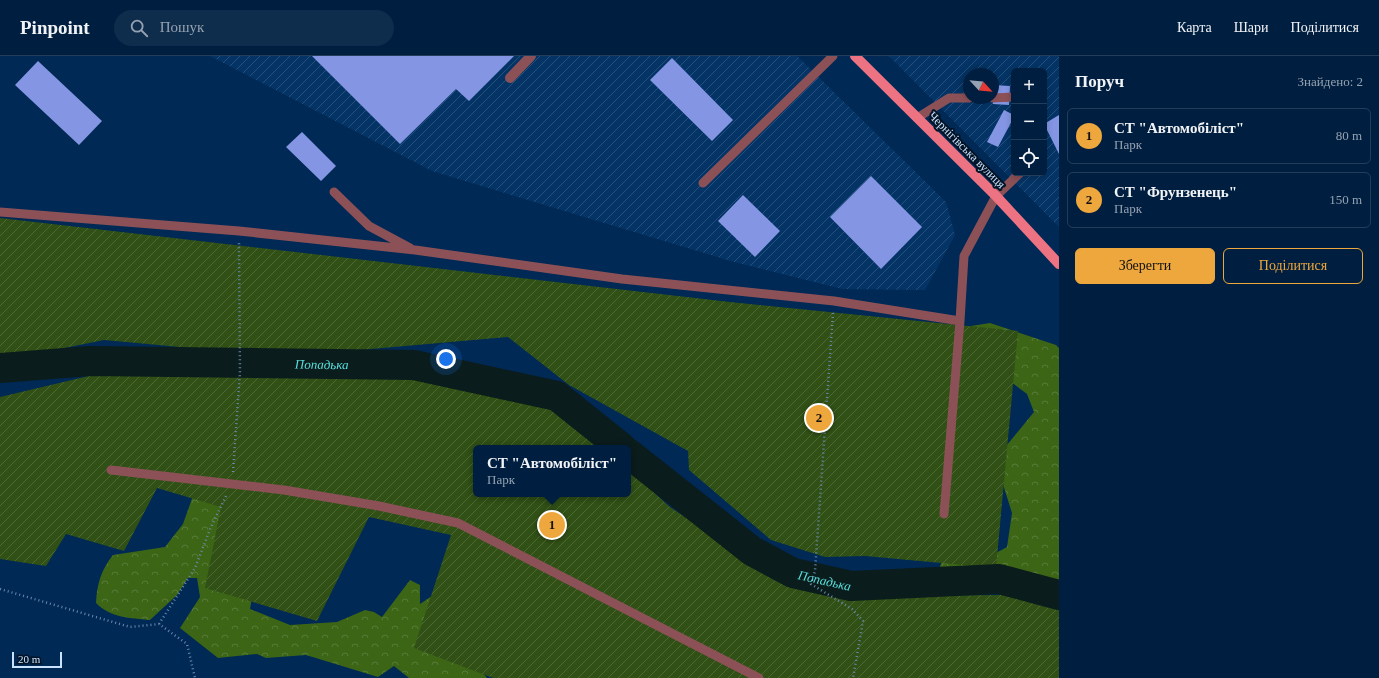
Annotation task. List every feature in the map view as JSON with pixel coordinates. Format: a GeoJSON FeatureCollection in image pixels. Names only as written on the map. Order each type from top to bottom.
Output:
{"type":"FeatureCollection","features":[{"type":"Feature","properties":{"kind":"main road","name":"Чернігівська вулиця"},"geometry":{"type":"LineString","coordinates":[[855,56],[996,196],[1059,264]]}},
{"type":"Feature","properties":{"kind":"street"},"geometry":{"type":"LineString","coordinates":[[510,78],[531,56]]}},
{"type":"Feature","properties":{"kind":"lane"},"geometry":{"type":"LineString","coordinates":[[703,183],[833,56]]}},
{"type":"Feature","properties":{"kind":"lane"},"geometry":{"type":"LineString","coordinates":[[917,118],[949,98],[963,98]]}},
{"type":"Feature","properties":{"kind":"lane"},"geometry":{"type":"LineString","coordinates":[[999,98],[1011,98]]}},
{"type":"Feature","properties":{"kind":"lane"},"geometry":{"type":"LineString","coordinates":[[944,514],[964,256],[996,196],[1017,176]]}},
{"type":"Feature","properties":{"kind":"lane"},"geometry":{"type":"LineString","coordinates":[[334,192],[369,226],[415,250]]}},
{"type":"Feature","properties":{"kind":"lane"},"geometry":{"type":"LineString","coordinates":[[0,212],[239,231],[415,250],[622,279],[834,301],[960,321]]}},
{"type":"Feature","properties":{"kind":"lane"},"geometry":{"type":"LineString","coordinates":[[111,470],[284,490],[379,506],[458,523],[759,678]]}},
{"type":"Feature","properties":{"kind":"path"},"geometry":{"type":"LineString","coordinates":[[159,624],[195,568],[211,527],[232,484],[240,372],[239,231]]}},
{"type":"Feature","properties":{"kind":"path"},"geometry":{"type":"LineString","coordinates":[[834,301],[815,571],[811,584],[852,609],[863,621],[852,678]]}},
{"type":"Feature","properties":{"kind":"path"},"geometry":{"type":"LineString","coordinates":[[0,589],[130,627],[159,624],[187,644],[195,678]]}},
{"type":"Feature","properties":{"kind":"shaded area"},"geometry":{"type":"Polygon","coordinates":[[[210,56],[797,56],[946,202],[955,235],[925,290],[842,289],[734,262],[432,171],[210,56]]]}},
{"type":"Feature","properties":{"kind":"shaded area"},"geometry":{"type":"Polygon","coordinates":[[[889,56],[1059,56],[1059,227],[889,56]]]}},
{"type":"Feature","properties":{"kind":"green space"},"geometry":{"type":"Polygon","coordinates":[[[0,218],[730,302],[1018,331],[996,568],[865,556],[825,557],[771,540],[689,470],[688,451],[569,385],[508,337],[348,351],[268,355],[104,340],[0,361],[0,218]]]}},
{"type":"Feature","properties":{"kind":"green space"},"geometry":{"type":"Polygon","coordinates":[[[990,323],[1056,345],[1059,348],[1059,590],[1055,587],[1026,606],[984,584],[944,576],[940,566],[944,557],[983,560],[1007,547],[1012,513],[1000,475],[998,456],[1034,412],[1027,394],[994,369],[987,351],[971,326],[990,323]]]}},
{"type":"Feature","properties":{"kind":"green space"},"geometry":{"type":"Polygon","coordinates":[[[226,369],[414,375],[558,406],[601,445],[473,445],[473,497],[631,497],[631,472],[670,507],[785,584],[868,596],[1003,595],[1059,610],[1059,678],[493,678],[414,648],[451,535],[369,517],[317,621],[205,588],[221,507],[157,488],[124,551],[66,534],[46,566],[0,559],[0,397],[93,375],[226,369]]]}},
{"type":"Feature","properties":{"kind":"green space"},"geometry":{"type":"Polygon","coordinates":[[[194,493],[223,504],[259,560],[250,609],[290,625],[337,622],[365,610],[374,612],[382,617],[410,580],[420,585],[420,604],[445,587],[481,671],[487,678],[409,678],[394,666],[378,677],[306,655],[266,658],[257,654],[218,658],[180,628],[200,597],[197,578],[188,578],[177,595],[150,620],[135,619],[114,614],[108,612],[96,603],[97,590],[105,566],[113,555],[165,547],[183,524],[194,493]]]}},
{"type":"Feature","properties":{"kind":"building"},"geometry":{"type":"Polygon","coordinates":[[[312,56],[514,56],[469,101],[456,89],[400,144],[312,56]]]}},
{"type":"Feature","properties":{"kind":"building"},"geometry":{"type":"Polygon","coordinates":[[[672,58],[733,120],[712,141],[650,80],[672,58]]]}},
{"type":"Feature","properties":{"kind":"building"},"geometry":{"type":"Polygon","coordinates":[[[38,61],[102,121],[79,145],[15,85],[38,61]]]}},
{"type":"Feature","properties":{"kind":"building"},"geometry":{"type":"Polygon","coordinates":[[[999,85],[1010,86],[1009,105],[993,104],[999,104],[999,85]]]}},
{"type":"Feature","properties":{"kind":"building"},"geometry":{"type":"Polygon","coordinates":[[[1004,110],[1011,114],[1011,123],[998,147],[987,142],[1004,110]]]}},
{"type":"Feature","properties":{"kind":"building"},"geometry":{"type":"Polygon","coordinates":[[[1059,115],[1059,154],[1047,130],[1047,122],[1059,115]]]}},
{"type":"Feature","properties":{"kind":"building"},"geometry":{"type":"Polygon","coordinates":[[[302,132],[336,166],[321,181],[286,147],[302,132]]]}},
{"type":"Feature","properties":{"kind":"building"},"geometry":{"type":"Polygon","coordinates":[[[871,176],[922,227],[881,269],[830,217],[871,176]]]}},
{"type":"Feature","properties":{"kind":"building"},"geometry":{"type":"Polygon","coordinates":[[[743,195],[780,231],[755,257],[718,221],[743,195]]]}},
{"type":"Feature","properties":{"kind":"waterway","name":"Попадька"},"geometry":{"type":"LineString","coordinates":[[0,368],[90,361],[414,365],[557,396],[618,445]]}},
{"type":"Feature","properties":{"kind":"waterway","name":"Попадька"},"geometry":{"type":"LineString","coordinates":[[631,455],[752,551],[793,573],[851,586],[999,579],[1059,595]]}},
{"type":"Feature","properties":{"kind":"place","name":"СТ \"Фрунзенець\""},"geometry":{"type":"Point","coordinates":[819,418]}},
{"type":"Feature","properties":{"kind":"place","name":"СТ \"Автомобіліст\""},"geometry":{"type":"Point","coordinates":[552,525]}}]}
